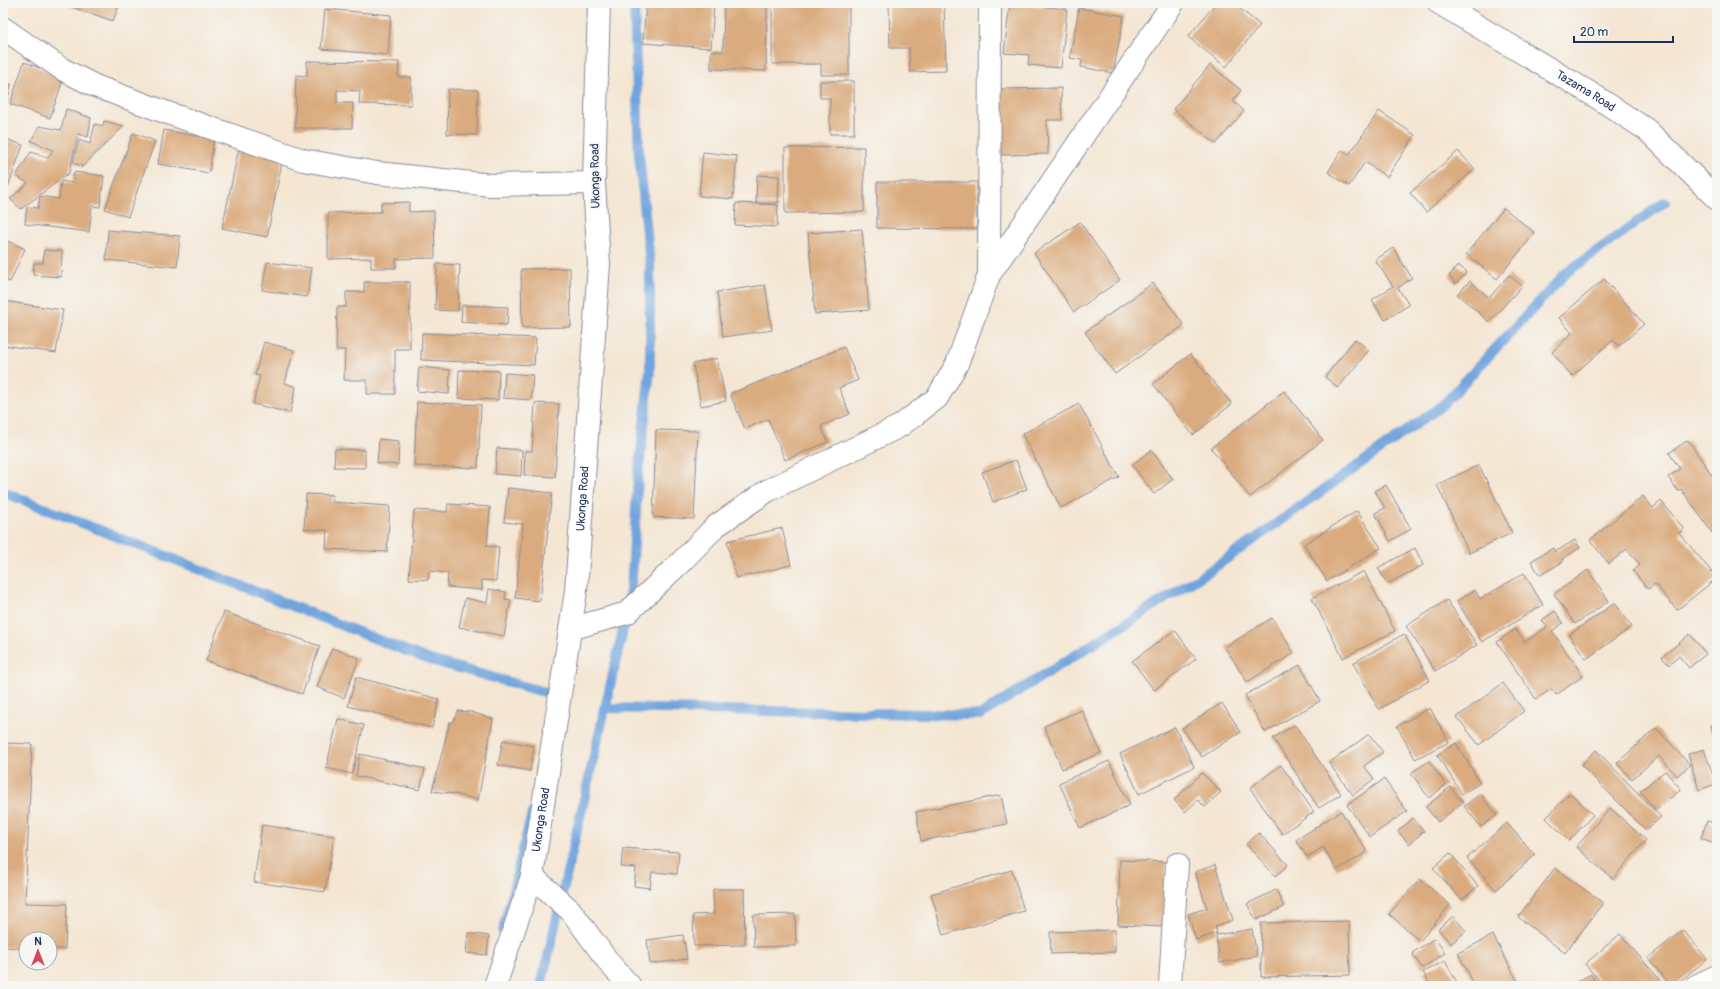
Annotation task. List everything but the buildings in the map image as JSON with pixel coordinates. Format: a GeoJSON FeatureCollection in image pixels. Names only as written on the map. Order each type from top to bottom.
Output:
{"type":"FeatureCollection","features":[{"type":"Feature","properties":{"kind":"street","name":"Ukonga Road"},"geometry":{"type":"LineString","coordinates":[[495,986],[532,876],[576,591],[599,264],[594,183],[599,3]]}},
{"type":"Feature","properties":{"kind":"street"},"geometry":{"type":"LineString","coordinates":[[989,275],[990,3]]}},
{"type":"Feature","properties":{"kind":"street"},"geometry":{"type":"LineString","coordinates":[[570,628],[627,613],[682,561],[716,526],[767,491],[900,426],[937,398],[957,364],[989,275],[1173,3]]}},
{"type":"Feature","properties":{"kind":"street","name":"Tazama Road"},"geometry":{"type":"LineString","coordinates":[[1438,3],[1595,96],[1647,130],[1717,199]]}},
{"type":"Feature","properties":{"kind":"street"},"geometry":{"type":"LineString","coordinates":[[3,28],[62,68],[95,86],[303,160],[378,173],[492,185],[594,183]]}},
{"type":"Feature","properties":{"kind":"street"},"geometry":{"type":"LineString","coordinates":[[1170,986],[1177,864]]}},
{"type":"Feature","properties":{"kind":"street"},"geometry":{"type":"LineString","coordinates":[[532,876],[571,911],[610,964],[630,986]]}},
{"type":"Feature","properties":{"kind":"street"},"geometry":{"type":"LineString","coordinates":[[1696,986],[1717,976]]}},
{"type":"Feature","properties":{"kind":"waterway"},"geometry":{"type":"LineString","coordinates":[[541,986],[627,613],[632,575],[638,477],[650,371],[650,263],[639,155],[634,3]]}},
{"type":"Feature","properties":{"kind":"waterway"},"geometry":{"type":"LineString","coordinates":[[604,708],[980,715],[1211,570],[1443,405],[1566,273],[1665,202]]}},
{"type":"Feature","properties":{"kind":"waterway"},"geometry":{"type":"LineString","coordinates":[[3,492],[427,659],[562,697]]}},
{"type":"Feature","properties":{"kind":"waterway"},"geometry":{"type":"LineString","coordinates":[[503,931],[532,813]]}}]}
